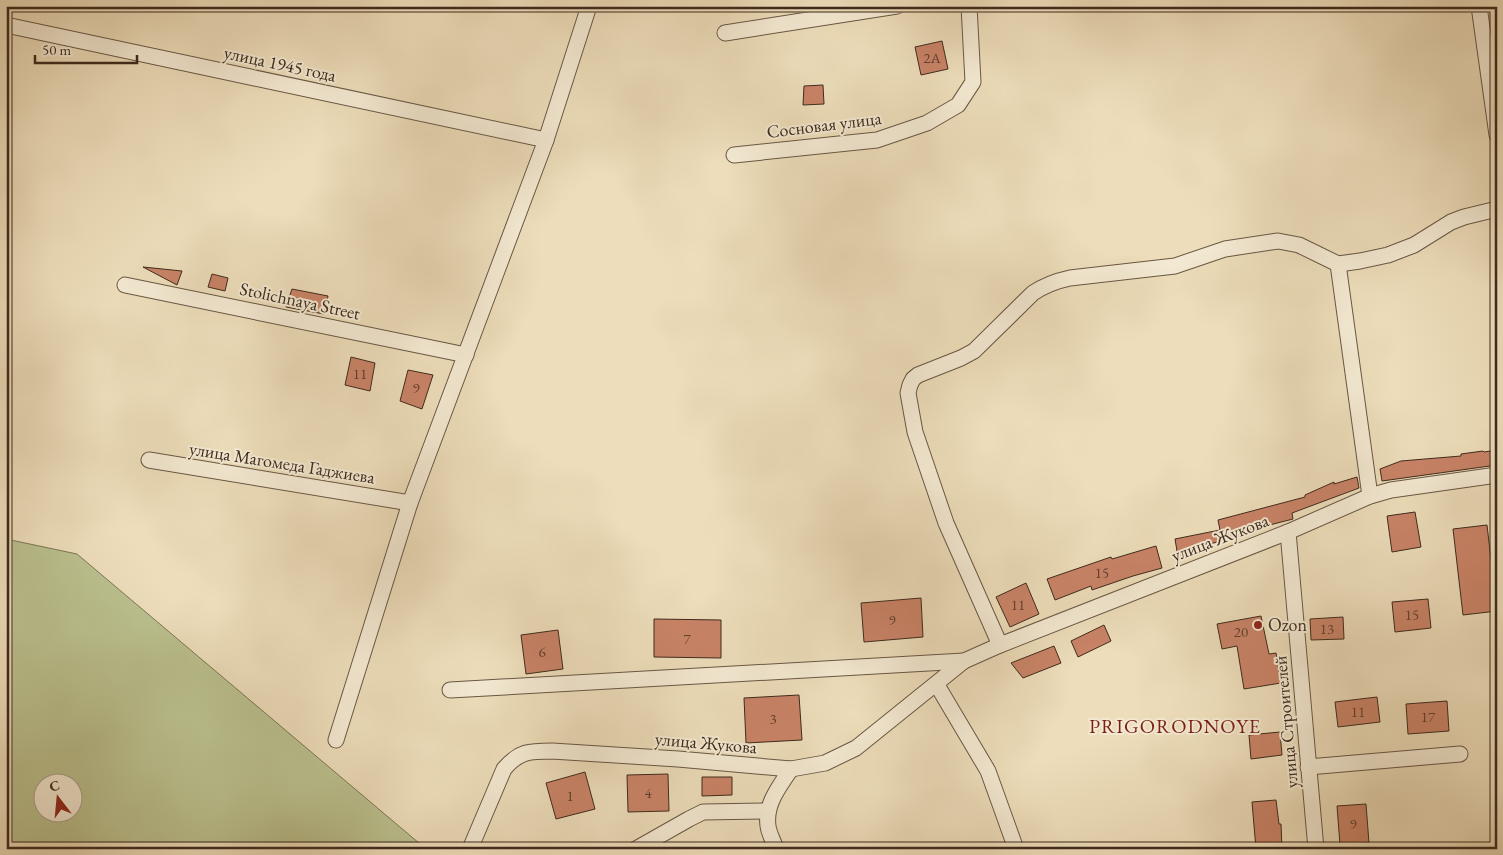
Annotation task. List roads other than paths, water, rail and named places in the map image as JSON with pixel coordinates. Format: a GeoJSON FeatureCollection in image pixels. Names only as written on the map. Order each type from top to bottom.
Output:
{"type":"FeatureCollection","features":[{"type":"Feature","properties":{"kind":"street"},"geometry":{"type":"LineString","coordinates":[[336,740],[410,503],[546,140],[589,6]]}},
{"type":"Feature","properties":{"kind":"street"},"geometry":{"type":"LineString","coordinates":[[725,33],[897,6]]}},
{"type":"Feature","properties":{"kind":"street","name":"Сосновая улица"},"geometry":{"type":"LineString","coordinates":[[734,155],[878,140],[927,123],[958,105],[973,82],[969,6]]}},
{"type":"Feature","properties":{"kind":"street"},"geometry":{"type":"LineString","coordinates":[[1479,6],[1497,135]]}},
{"type":"Feature","properties":{"kind":"street","name":"улица 1945 года"},"geometry":{"type":"LineString","coordinates":[[6,25],[546,140]]}},
{"type":"Feature","properties":{"kind":"street"},"geometry":{"type":"LineString","coordinates":[[1000,645],[946,523],[914,432],[908,393],[913,379],[918,375],[974,351],[1033,293],[1056,281],[1175,266],[1225,249],[1278,241],[1299,245],[1338,264],[1360,261],[1388,255],[1414,245],[1451,222],[1497,209]]}},
{"type":"Feature","properties":{"kind":"street"},"geometry":{"type":"LineString","coordinates":[[1338,264],[1370,496]]}},
{"type":"Feature","properties":{"kind":"street","name":"Stolichnaya Street"},"geometry":{"type":"LineString","coordinates":[[125,285],[466,355]]}},
{"type":"Feature","properties":{"kind":"street","name":"улица Магомеда Гаджиева"},"geometry":{"type":"LineString","coordinates":[[148,460],[410,503]]}},
{"type":"Feature","properties":{"kind":"street","name":"улица Жукова"},"geometry":{"type":"LineString","coordinates":[[470,849],[504,769],[511,760],[521,754],[534,751],[552,751],[791,769],[825,763],[856,748],[964,661],[1000,645],[1288,532],[1370,496],[1390,490],[1497,475]]}},
{"type":"Feature","properties":{"kind":"street","name":"улица Строителей"},"geometry":{"type":"LineString","coordinates":[[1288,532],[1316,849]]}},
{"type":"Feature","properties":{"kind":"street","name":"улица Жукова"},"geometry":{"type":"LineString","coordinates":[[450,690],[964,661]]}},
{"type":"Feature","properties":{"kind":"street"},"geometry":{"type":"LineString","coordinates":[[936,685],[988,771],[1016,849]]}},
{"type":"Feature","properties":{"kind":"street"},"geometry":{"type":"LineString","coordinates":[[1308,767],[1460,754]]}},
{"type":"Feature","properties":{"kind":"street"},"geometry":{"type":"LineString","coordinates":[[776,849],[768,827],[768,810],[774,795],[791,769]]}},
{"type":"Feature","properties":{"kind":"street"},"geometry":{"type":"LineString","coordinates":[[636,849],[703,812],[768,810]]}},
{"type":"Feature","properties":{"kind":"place","name":"Ozon"},"geometry":{"type":"Point","coordinates":[1258,625]}},
{"type":"Feature","properties":{"kind":"district","name":"PRIGORODNOYE"},"geometry":{"type":"Point","coordinates":[1175,726]}}]}
